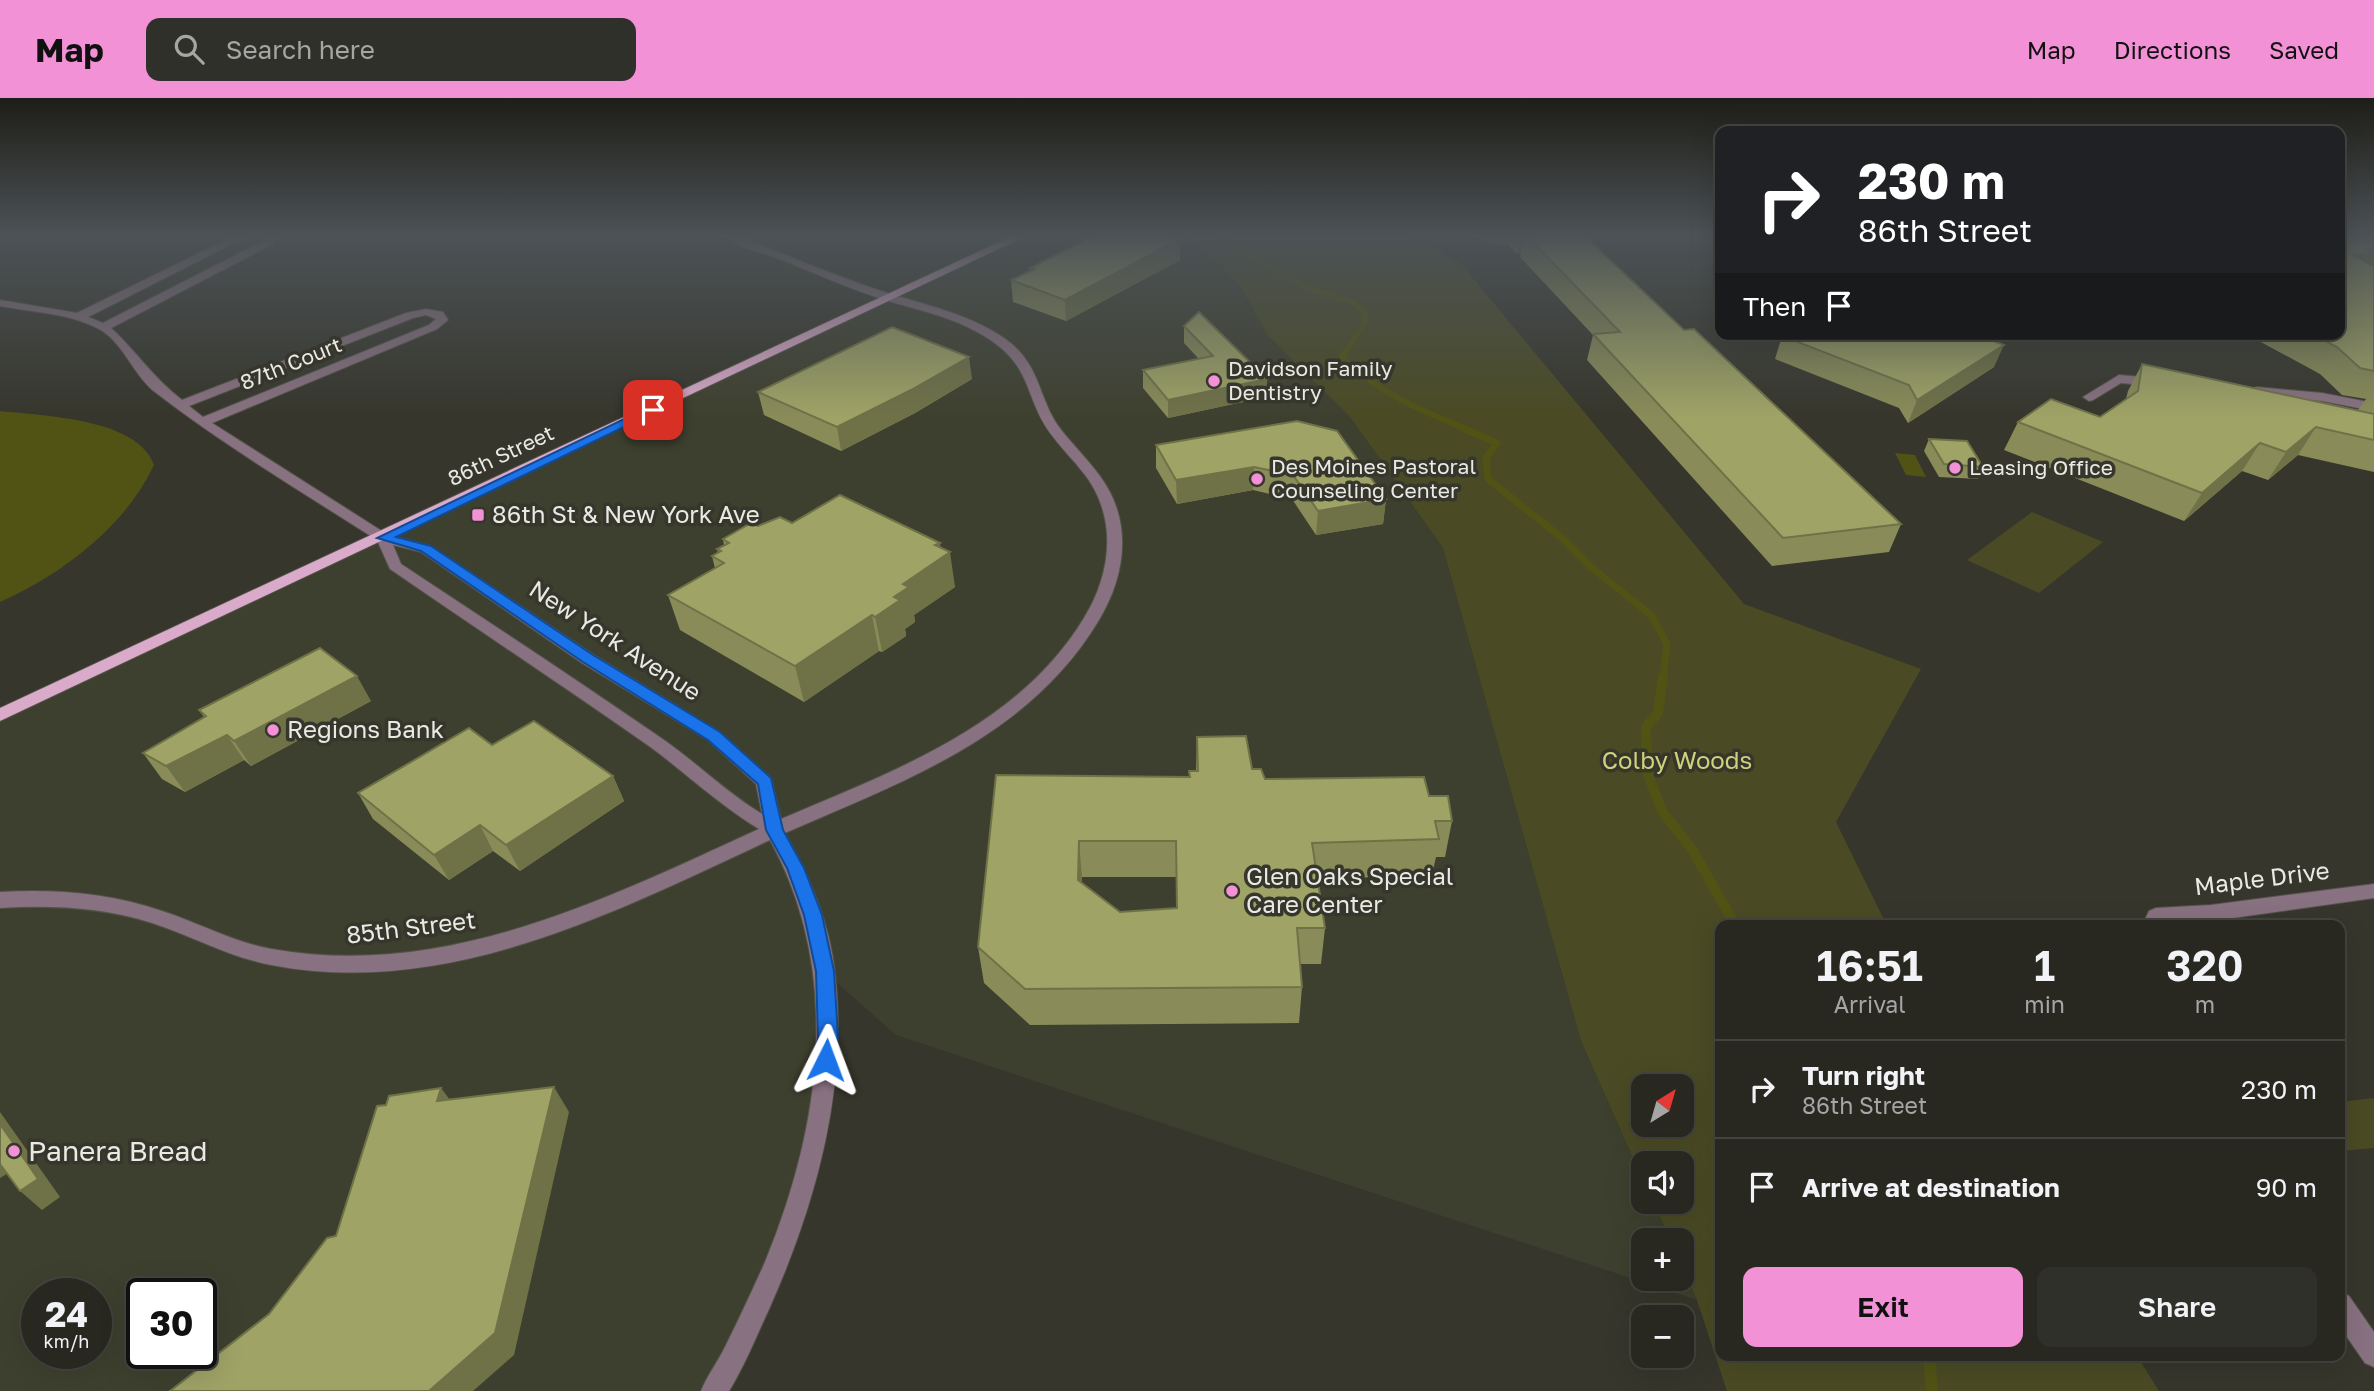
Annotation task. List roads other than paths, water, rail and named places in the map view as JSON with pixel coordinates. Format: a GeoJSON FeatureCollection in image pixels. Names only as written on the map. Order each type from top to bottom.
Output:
{"type":"FeatureCollection","features":[{"type":"Feature","properties":{"kind":"main road","name":"86th Street"},"geometry":{"type":"LineString","coordinates":[[0,715],[383,538],[892,297]]}},
{"type":"Feature","properties":{"kind":"street"},"geometry":{"type":"LineString","coordinates":[[78,317],[120,296]]}},
{"type":"Feature","properties":{"kind":"street"},"geometry":{"type":"LineString","coordinates":[[104,327],[164,296]]}},
{"type":"Feature","properties":{"kind":"street","name":"85th Street"},"geometry":{"type":"LineString","coordinates":[[0,900],[83,900],[132,909],[243,951],[286,959],[340,963],[402,960],[470,950],[530,934],[610,904],[954,747],[1017,704],[1067,657],[1092,623],[1106,592],[1114,564],[1115,536],[1110,509],[1099,485],[1051,426],[1041,408],[1031,376],[1022,362],[991,335],[892,297]]}},
{"type":"Feature","properties":{"kind":"street","name":"New York Avenue"},"geometry":{"type":"LineString","coordinates":[[0,303],[78,317],[104,327],[129,351],[153,384],[202,422],[383,538],[426,549],[588,659],[714,736],[765,782],[774,830],[795,868],[813,915],[825,971],[828,1037],[821,1107],[805,1182],[776,1265],[732,1361],[714,1391]]}},
{"type":"Feature","properties":{"kind":"street","name":"87th Court"},"geometry":{"type":"LineString","coordinates":[[180,405],[410,315],[426,312],[439,314],[442,320],[433,327],[202,422]]}},
{"type":"Feature","properties":{"kind":"street"},"geometry":{"type":"LineString","coordinates":[[2089,397],[2119,379],[2172,385]]}},
{"type":"Feature","properties":{"kind":"street"},"geometry":{"type":"LineString","coordinates":[[2245,391],[2322,397],[2374,407]]}},
{"type":"Feature","properties":{"kind":"street","name":"New York Avenue"},"geometry":{"type":"LineString","coordinates":[[383,538],[395,565],[686,764],[730,803],[774,830]]}},
{"type":"Feature","properties":{"kind":"street","name":"Maple Drive"},"geometry":{"type":"LineString","coordinates":[[2161,920],[2374,891]]}},
{"type":"Feature","properties":{"kind":"street"},"geometry":{"type":"LineString","coordinates":[[2345,1312],[2374,1354]]}},
{"type":"Feature","properties":{"kind":"waterway"},"geometry":{"type":"LineString","coordinates":[[1334,296],[1352,302],[1365,311],[1365,322],[1342,357],[1386,391],[1419,409],[1471,431]]}},
{"type":"Feature","properties":{"kind":"waterway"},"geometry":{"type":"LineString","coordinates":[[1467,430],[1497,443],[1486,458],[1488,479],[1562,538],[1591,567],[1651,615],[1667,644],[1663,678]]}},
{"type":"Feature","properties":{"kind":"waterway"},"geometry":{"type":"LineString","coordinates":[[1663,677],[1658,713],[1646,727],[1647,772],[1662,811],[1693,851],[1733,920]]}},
{"type":"Feature","properties":{"kind":"waterway"},"geometry":{"type":"LineString","coordinates":[[1929,1361],[1932,1391]]}},
{"type":"Feature","properties":{"kind":"place","name":"Davidson Family Dentistry"},"geometry":{"type":"Point","coordinates":[1214,381]}},
{"type":"Feature","properties":{"kind":"place","name":"Leasing Office"},"geometry":{"type":"Point","coordinates":[1955,468]}},
{"type":"Feature","properties":{"kind":"place","name":"Des Moines Pastoral Counseling Center"},"geometry":{"type":"Point","coordinates":[1257,479]}},
{"type":"Feature","properties":{"kind":"place","name":"86th St & New York Ave"},"geometry":{"type":"Point","coordinates":[478,515]}},
{"type":"Feature","properties":{"kind":"place","name":"Regions Bank"},"geometry":{"type":"Point","coordinates":[273,730]}},
{"type":"Feature","properties":{"kind":"place","name":"Glen Oaks Special Care Center"},"geometry":{"type":"Point","coordinates":[1232,891]}},
{"type":"Feature","properties":{"kind":"place","name":"Panera Bread"},"geometry":{"type":"Point","coordinates":[14,1151]}},
{"type":"Feature","properties":{"kind":"park label","name":"Colby Woods"},"geometry":{"type":"Point","coordinates":[1677,761]}}]}
